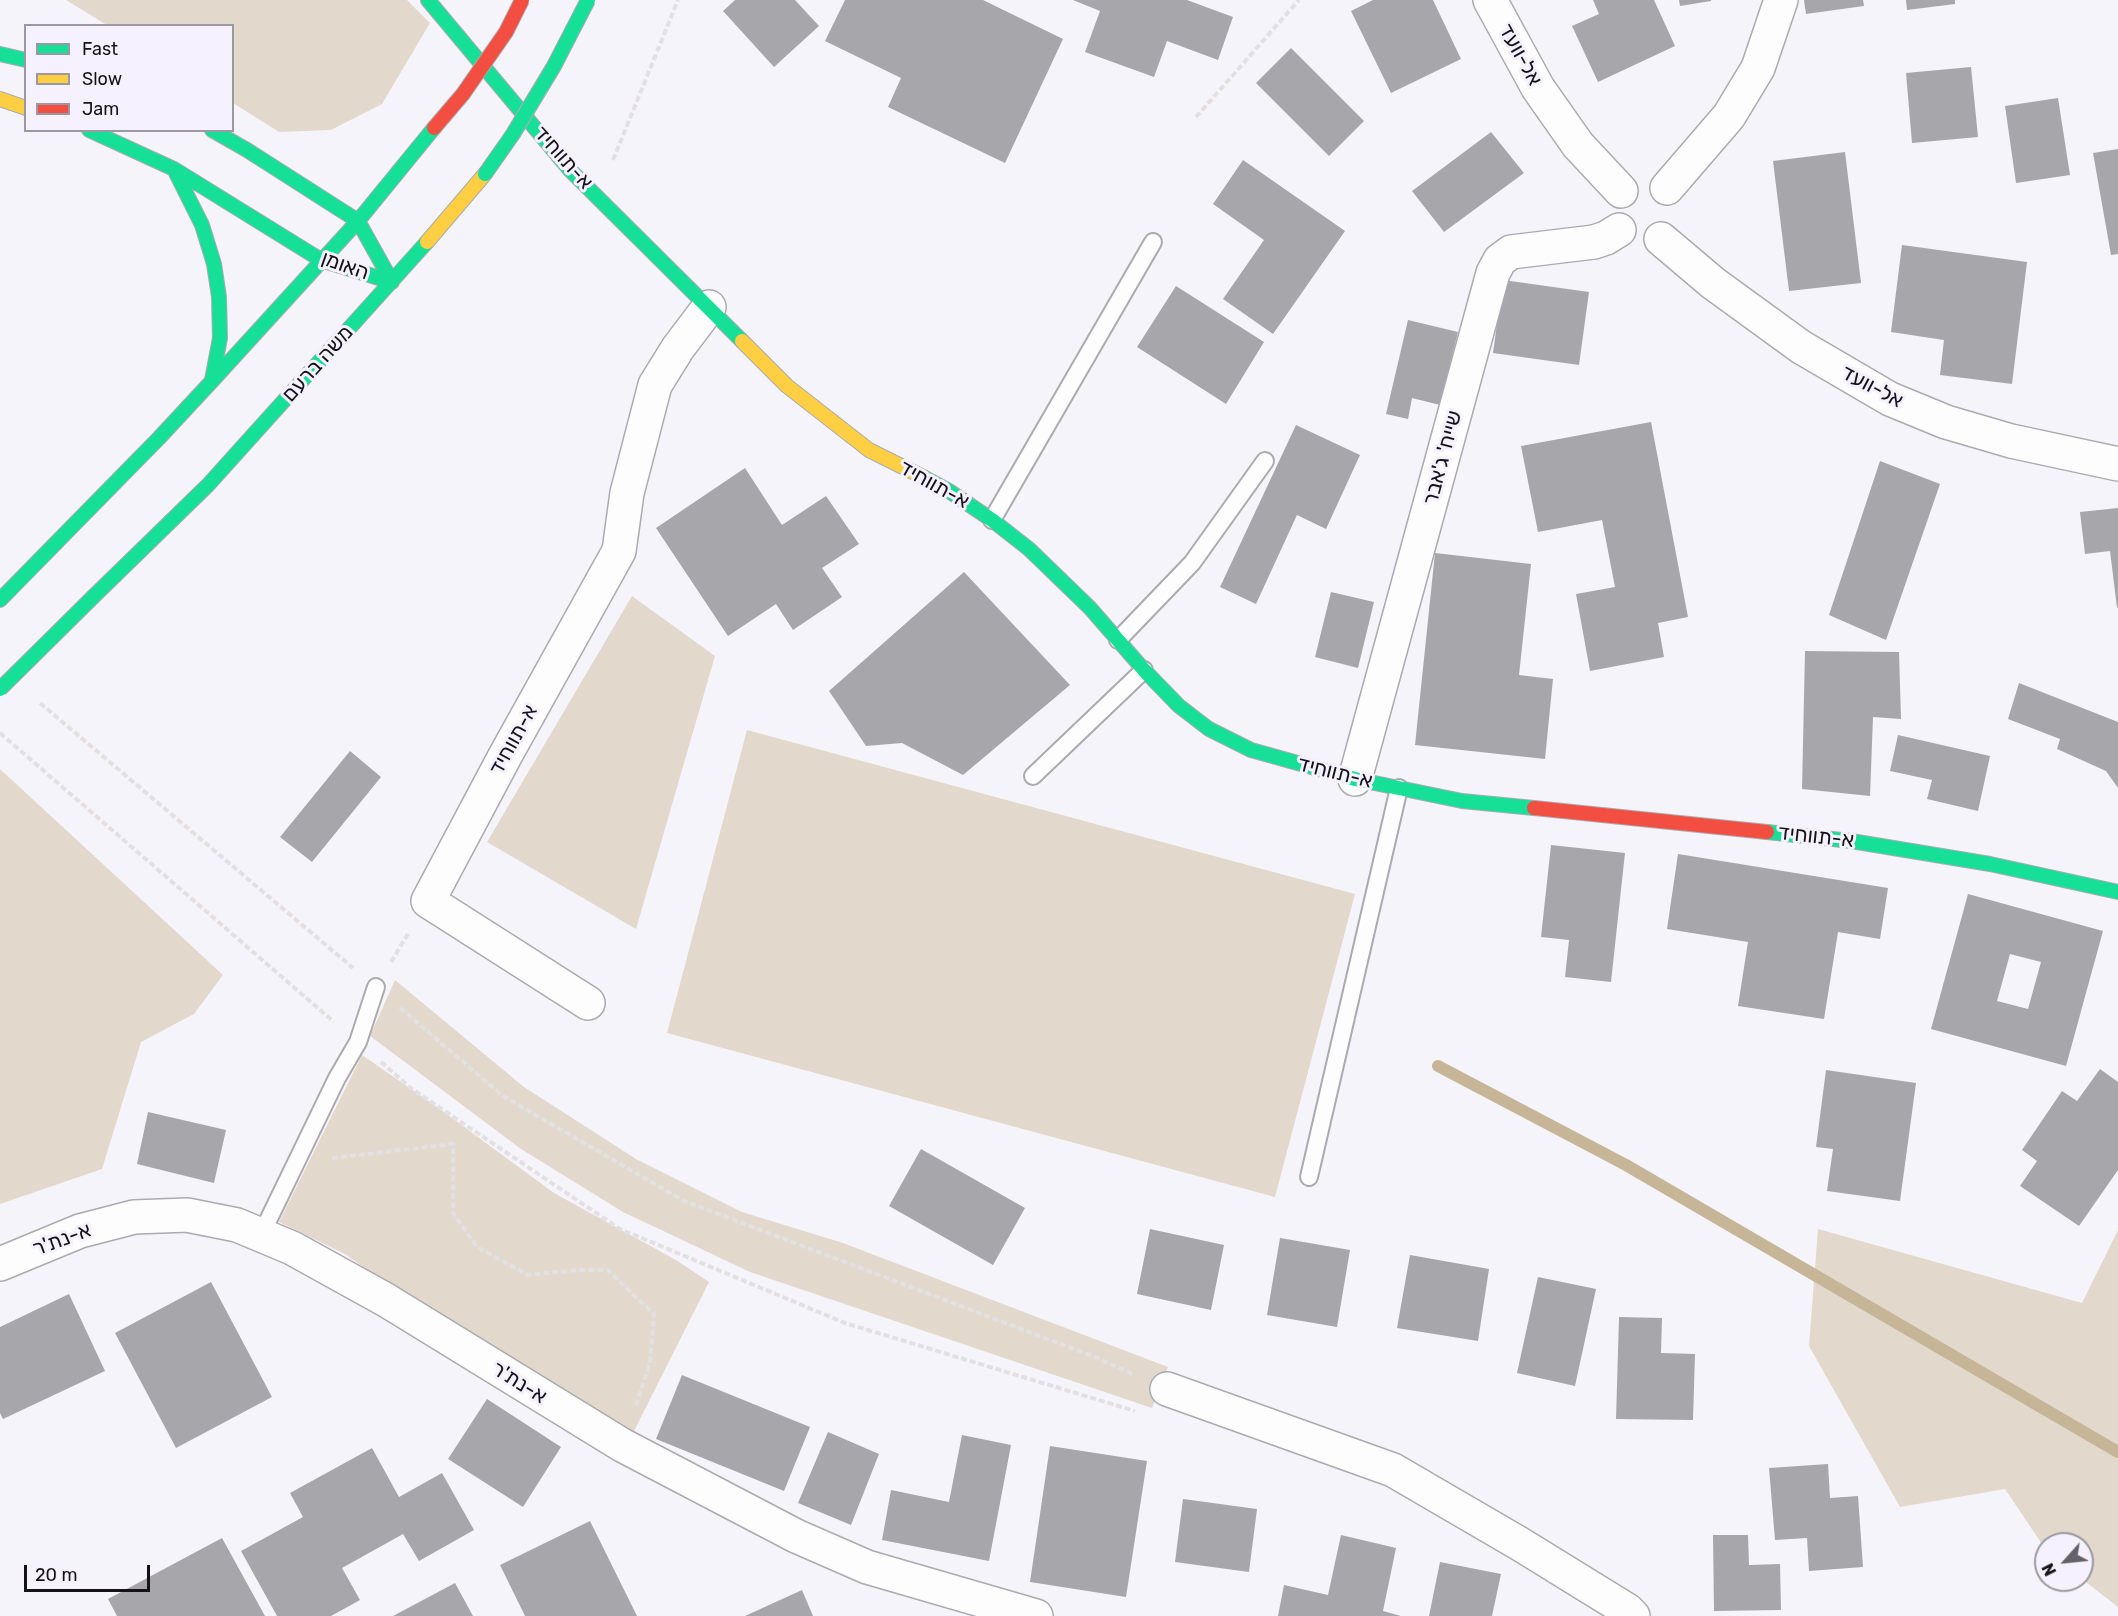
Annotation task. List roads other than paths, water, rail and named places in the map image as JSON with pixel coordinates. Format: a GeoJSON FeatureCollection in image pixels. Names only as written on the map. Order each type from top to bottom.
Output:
{"type":"FeatureCollection","features":[{"type":"Feature","properties":{"kind":"street","name":"א-תווחיד"},"geometry":{"type":"LineString","coordinates":[[428,0],[570,170],[787,386],[869,450],[949,491],[1029,549],[1090,608],[1179,706],[1209,729],[1251,750],[1355,779],[1462,801],[1851,841],[1990,864],[2118,892]]}},
{"type":"Feature","properties":{"kind":"street"},"geometry":{"type":"LineString","coordinates":[[0,600],[212,381],[358,221],[463,94],[506,32],[522,0]]}},
{"type":"Feature","properties":{"kind":"street","name":"משה ברעם"},"geometry":{"type":"LineString","coordinates":[[0,689],[208,485],[392,282],[485,174],[531,105],[588,0]]}},
{"type":"Feature","properties":{"kind":"street","name":"אל-וועד"},"geometry":{"type":"LineString","coordinates":[[1490,0],[1538,88],[1578,145],[1621,191]]}},
{"type":"Feature","properties":{"kind":"street"},"geometry":{"type":"LineString","coordinates":[[1667,188],[1729,116],[1758,68],[1781,0]]}},
{"type":"Feature","properties":{"kind":"street"},"geometry":{"type":"LineString","coordinates":[[0,54],[24,60]]}},
{"type":"Feature","properties":{"kind":"street"},"geometry":{"type":"LineString","coordinates":[[0,99],[24,107]]}},
{"type":"Feature","properties":{"kind":"street","name":"האומן"},"geometry":{"type":"LineString","coordinates":[[94,132],[174,170],[321,260],[392,282]]}},
{"type":"Feature","properties":{"kind":"street","name":"האומן"},"geometry":{"type":"LineString","coordinates":[[216,132],[358,221],[392,282]]}},
{"type":"Feature","properties":{"kind":"street"},"geometry":{"type":"LineString","coordinates":[[174,170],[202,225],[214,264],[219,297],[220,338],[212,381]]}},
{"type":"Feature","properties":{"kind":"street"},"geometry":{"type":"LineString","coordinates":[[1638,180],[1658,182],[1667,188],[1673,196],[1677,216],[1674,226],[1667,235],[1647,244],[1627,238],[1619,230],[1614,220],[1616,200],[1621,191],[1638,180]]}},
{"type":"Feature","properties":{"kind":"street","name":"שייח' ג'אבר"},"geometry":{"type":"LineString","coordinates":[[1355,779],[1493,273],[1500,260],[1511,252],[1594,242],[1619,230]]}},
{"type":"Feature","properties":{"kind":"street","name":"אל-וועד"},"geometry":{"type":"LineString","coordinates":[[1661,239],[1713,283],[1801,347],[1890,399],[1946,422],[2011,441],[2118,464]]}},
{"type":"Feature","properties":{"kind":"street","name":"א-תווחיד"},"geometry":{"type":"LineString","coordinates":[[588,1003],[428,901],[619,550],[627,493],[655,385],[678,348],[709,307]]}},
{"type":"Feature","properties":{"kind":"street","name":"א-נת'ר"},"geometry":{"type":"LineString","coordinates":[[0,1264],[80,1231],[134,1217],[187,1215],[237,1226],[292,1248],[386,1300],[622,1445],[796,1536],[867,1567],[1036,1616]]}},
{"type":"Feature","properties":{"kind":"street"},"geometry":{"type":"LineString","coordinates":[[1167,1389],[1393,1470],[1539,1556],[1627,1610],[1633,1616]]}},
{"type":"Feature","properties":{"kind":"lane"},"geometry":{"type":"LineString","coordinates":[[992,520],[1153,242]]}},
{"type":"Feature","properties":{"kind":"lane"},"geometry":{"type":"LineString","coordinates":[[1118,640],[1192,563],[1265,461]]}},
{"type":"Feature","properties":{"kind":"lane"},"geometry":{"type":"LineString","coordinates":[[1033,776],[1144,670]]}},
{"type":"Feature","properties":{"kind":"lane"},"geometry":{"type":"LineString","coordinates":[[1309,1177],[1399,788]]}},
{"type":"Feature","properties":{"kind":"lane"},"geometry":{"type":"LineString","coordinates":[[261,1235],[337,1078],[358,1042],[376,987]]}},
{"type":"Feature","properties":{"kind":"waterway"},"geometry":{"type":"LineString","coordinates":[[1438,1066],[1626,1165],[2118,1452]]}}]}
